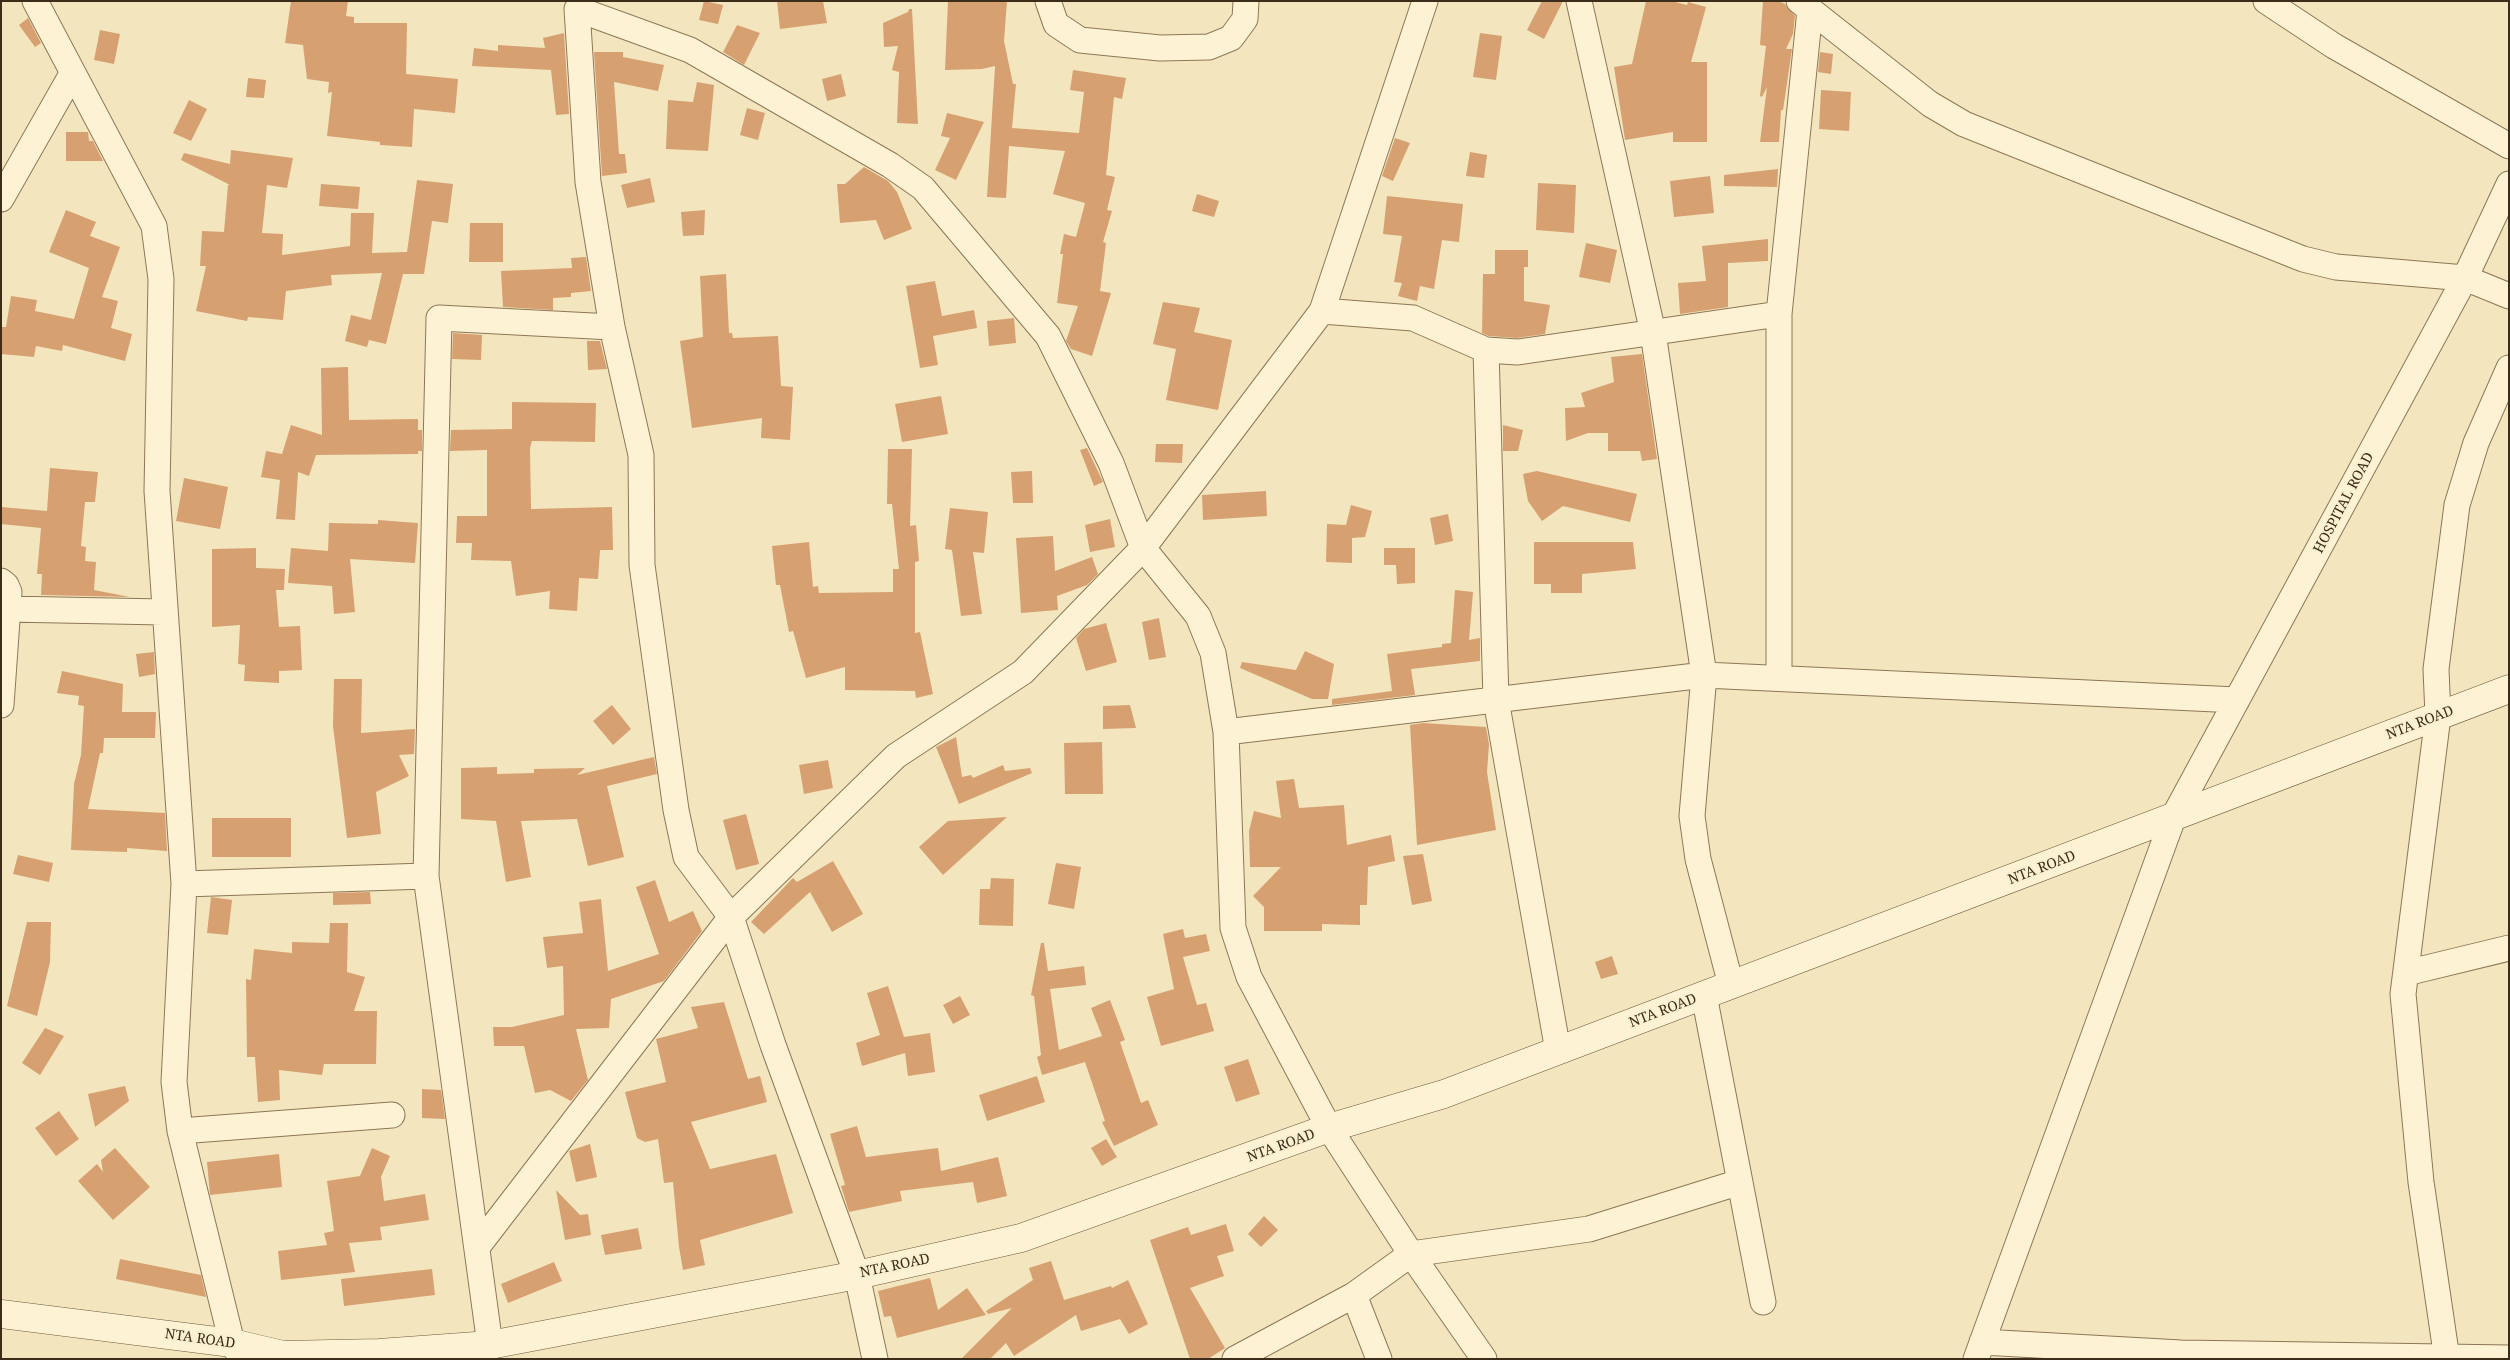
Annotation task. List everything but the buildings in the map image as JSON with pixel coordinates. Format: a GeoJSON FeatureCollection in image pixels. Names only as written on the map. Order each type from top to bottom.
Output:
{"type":"FeatureCollection","features":[{"type":"Feature","properties":{"kind":"street"},"geometry":{"type":"LineString","coordinates":[[35,1],[154,226],[161,279],[158,491],[164,612],[184,884],[174,1082],[180,1131],[237,1351]]}},
{"type":"Feature","properties":{"kind":"street"},"geometry":{"type":"LineString","coordinates":[[1048,1],[1056,24],[1080,40],[1160,48],[1210,48],[1231,38],[1245,19],[1246,1]]}},
{"type":"Feature","properties":{"kind":"street"},"geometry":{"type":"LineString","coordinates":[[478,1246],[731,917],[896,756],[1023,672],[1143,548],[1322,310],[1425,1]]}},
{"type":"Feature","properties":{"kind":"street"},"geometry":{"type":"LineString","coordinates":[[1579,1],[1653,333],[1704,675],[1692,816],[1698,859],[1731,985]]}},
{"type":"Feature","properties":{"kind":"street"},"geometry":{"type":"LineString","coordinates":[[2266,1],[2334,46],[2509,146]]}},
{"type":"Feature","properties":{"kind":"street"},"geometry":{"type":"LineString","coordinates":[[1805,6],[1840,36],[1930,104],[1964,124],[2303,259],[2336,267],[2465,278],[2509,296]]}},
{"type":"Feature","properties":{"kind":"street"},"geometry":{"type":"LineString","coordinates":[[1779,678],[1779,314],[1805,6]]}},
{"type":"Feature","properties":{"kind":"street"},"geometry":{"type":"LineString","coordinates":[[875,1359],[857,1274],[773,1045],[731,917],[686,857],[676,810],[642,565],[641,455],[612,327],[588,182],[577,9],[690,50],[890,165],[923,188],[1048,336],[1111,463],[1143,548],[1198,616],[1213,653],[1226,732],[1233,928],[1249,977],[1330,1128],[1411,1254],[1484,1359]]}},
{"type":"Feature","properties":{"kind":"street"},"geometry":{"type":"LineString","coordinates":[[1,199],[72,74]]}},
{"type":"Feature","properties":{"kind":"street","name":"HOSPITAL ROAD"},"geometry":{"type":"LineString","coordinates":[[1980,1350],[2173,818],[2465,278],[2509,184]]}},
{"type":"Feature","properties":{"kind":"street"},"geometry":{"type":"LineString","coordinates":[[1322,310],[1413,318],[1486,350],[1518,352],[1779,314]]}},
{"type":"Feature","properties":{"kind":"street"},"geometry":{"type":"LineString","coordinates":[[490,1345],[426,876],[439,318],[612,327]]}},
{"type":"Feature","properties":{"kind":"street"},"geometry":{"type":"LineString","coordinates":[[1486,350],[1496,700],[1558,1051]]}},
{"type":"Feature","properties":{"kind":"street"},"geometry":{"type":"LineString","coordinates":[[2446,1358],[2421,1182],[2403,994],[2438,716],[2436,669],[2457,505],[2476,443],[2509,368]]}},
{"type":"Feature","properties":{"kind":"street"},"geometry":{"type":"LineString","coordinates":[[1,582],[6,585],[8,592],[1,705]]}},
{"type":"Feature","properties":{"kind":"street"},"geometry":{"type":"LineString","coordinates":[[8,609],[164,612]]}},
{"type":"Feature","properties":{"kind":"street"},"geometry":{"type":"LineString","coordinates":[[1226,732],[1704,675],[2237,700]]}},
{"type":"Feature","properties":{"kind":"street","name":"NTA ROAD"},"geometry":{"type":"LineString","coordinates":[[1,1314],[237,1351],[283,1355],[379,1353],[490,1345],[857,1274],[1021,1238],[1330,1128],[1444,1094],[2509,689]]}},
{"type":"Feature","properties":{"kind":"street"},"geometry":{"type":"LineString","coordinates":[[184,884],[426,876]]}},
{"type":"Feature","properties":{"kind":"street"},"geometry":{"type":"LineString","coordinates":[[2406,973],[2509,948]]}},
{"type":"Feature","properties":{"kind":"street"},"geometry":{"type":"LineString","coordinates":[[1704,995],[1763,1302]]}},
{"type":"Feature","properties":{"kind":"street"},"geometry":{"type":"LineString","coordinates":[[180,1131],[392,1114]]}},
{"type":"Feature","properties":{"kind":"street"},"geometry":{"type":"LineString","coordinates":[[1235,1359],[1354,1295],[1411,1254],[1589,1229],[1740,1182]]}},
{"type":"Feature","properties":{"kind":"street"},"geometry":{"type":"LineString","coordinates":[[1354,1295],[1378,1359]]}},
{"type":"Feature","properties":{"kind":"street"},"geometry":{"type":"LineString","coordinates":[[1980,1350],[2182,1356],[2509,1358]]}}]}
